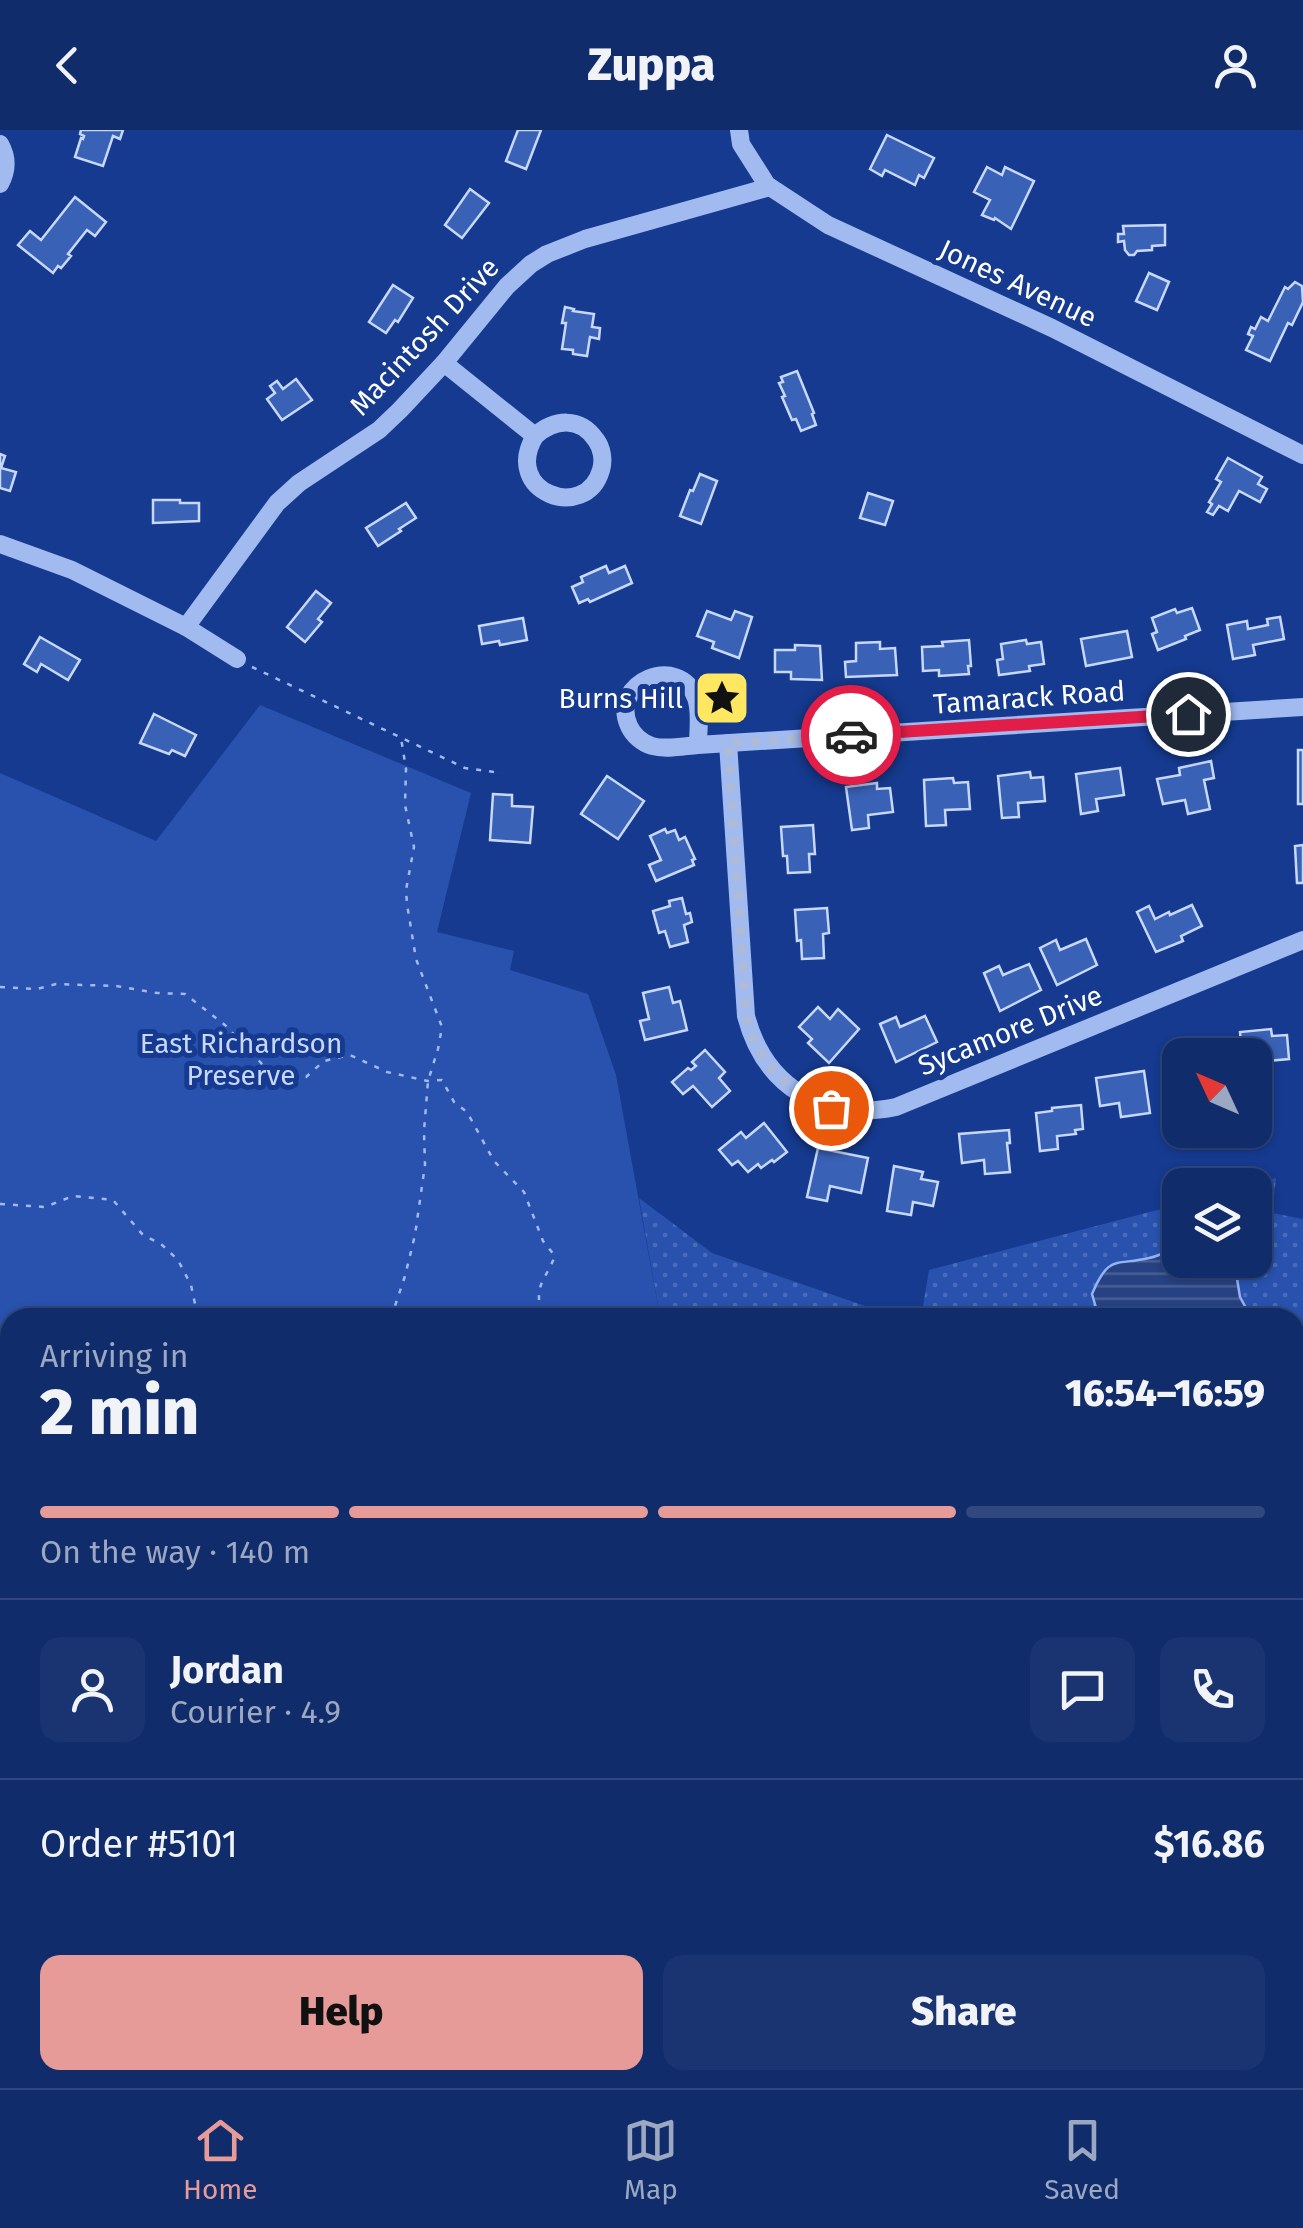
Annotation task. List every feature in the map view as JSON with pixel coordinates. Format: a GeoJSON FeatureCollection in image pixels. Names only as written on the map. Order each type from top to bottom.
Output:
{"type":"FeatureCollection","features":[{"type":"Feature","properties":{"kind":"street","name":"Jones Avenue"},"geometry":{"type":"LineString","coordinates":[[739,130],[741,144],[770,187],[828,224],[1052,328],[1303,456]]}},
{"type":"Feature","properties":{"kind":"street"},"geometry":{"type":"LineString","coordinates":[[0,144],[6,160],[0,184]]}},
{"type":"Feature","properties":{"kind":"street","name":"Macintosh Drive"},"geometry":{"type":"LineString","coordinates":[[186,627],[277,503],[299,482],[378,430],[444,363],[519,274],[547,254],[585,239],[770,187]]}},
{"type":"Feature","properties":{"kind":"street"},"geometry":{"type":"LineString","coordinates":[[444,363],[535,436]]}},
{"type":"Feature","properties":{"kind":"street"},"geometry":{"type":"LineString","coordinates":[[558,422],[583,426],[600,446],[602,460],[594,484],[574,497],[562,498],[540,489],[528,470],[526,458],[535,436],[558,422]]}},
{"type":"Feature","properties":{"kind":"street"},"geometry":{"type":"LineString","coordinates":[[0,544],[72,570],[186,627],[237,659]]}},
{"type":"Feature","properties":{"kind":"street","name":"Tamarack Road"},"geometry":{"type":"LineString","coordinates":[[698,745],[697,700],[684,682],[670,675],[655,675],[641,681],[626,706],[627,722],[634,735],[654,746],[698,745],[1303,707]]}},
{"type":"Feature","properties":{"kind":"street","name":"Sycamore Drive"},"geometry":{"type":"LineString","coordinates":[[728,743],[750,1032],[765,1061],[787,1085],[831,1108],[864,1112],[896,1107],[1303,940]]}},
{"type":"Feature","properties":{"kind":"path"},"geometry":{"type":"LineString","coordinates":[[237,659],[465,768],[502,772]]}},
{"type":"Feature","properties":{"kind":"path"},"geometry":{"type":"LineString","coordinates":[[394,1308],[418,1219],[428,1081],[442,1027],[416,959],[407,904],[414,846],[405,806],[406,769],[401,738]]}},
{"type":"Feature","properties":{"kind":"path"},"geometry":{"type":"LineString","coordinates":[[0,988],[38,989],[56,984],[185,994],[278,1075],[306,1077],[324,1060],[350,1055],[387,1072],[428,1081],[442,1080],[454,1102],[467,1112],[494,1161],[524,1192],[543,1241],[555,1256],[541,1282],[540,1308]]}},
{"type":"Feature","properties":{"kind":"path"},"geometry":{"type":"LineString","coordinates":[[0,1204],[45,1207],[73,1196],[113,1200],[143,1234],[162,1244],[178,1260],[191,1285],[196,1308]]}},
{"type":"Feature","properties":{"kind":"green space","name":"East Richardson Preserve"},"geometry":{"type":"Polygon","coordinates":[[[260,705],[471,793],[437,932],[514,951],[510,970],[588,994],[616,1075],[658,1308],[0,1308],[0,773],[156,841],[260,705]]]}},
{"type":"Feature","properties":{"kind":"green space"},"geometry":{"type":"Polygon","coordinates":[[[1276,1178],[1272,1213],[1272,1179],[1276,1178]]]}},
{"type":"Feature","properties":{"kind":"green space"},"geometry":{"type":"Polygon","coordinates":[[[639,1198],[712,1253],[871,1308],[658,1308],[639,1198]]]}},
{"type":"Feature","properties":{"kind":"green space"},"geometry":{"type":"Polygon","coordinates":[[[1162,1209],[1162,1278],[1272,1278],[1272,1213],[1303,1219],[1303,1308],[923,1308],[929,1270],[1162,1209]]]}},
{"type":"Feature","properties":{"kind":"shaded area"},"geometry":{"type":"Polygon","coordinates":[[[1162,1253],[1162,1278],[1237,1278],[1246,1308],[1096,1308],[1092,1294],[1098,1281],[1109,1267],[1162,1253]]]}},
{"type":"Feature","properties":{"kind":"building"},"geometry":{"type":"Polygon","coordinates":[[[81,130],[123,130],[120,139],[113,136],[103,166],[75,157],[84,136],[81,130]]]}},
{"type":"Feature","properties":{"kind":"building"},"geometry":{"type":"Polygon","coordinates":[[[518,130],[541,130],[526,169],[506,161],[518,130]]]}},
{"type":"Feature","properties":{"kind":"building"},"geometry":{"type":"Polygon","coordinates":[[[887,135],[934,158],[924,178],[919,175],[915,185],[885,170],[882,176],[870,169],[887,135]]]}},
{"type":"Feature","properties":{"kind":"building"},"geometry":{"type":"Polygon","coordinates":[[[987,167],[1002,175],[1005,167],[1034,181],[1011,229],[982,215],[990,200],[974,192],[987,167]]]}},
{"type":"Feature","properties":{"kind":"building"},"geometry":{"type":"Polygon","coordinates":[[[470,189],[489,203],[462,238],[445,225],[470,189]]]}},
{"type":"Feature","properties":{"kind":"building"},"geometry":{"type":"Polygon","coordinates":[[[75,197],[106,222],[95,236],[87,230],[68,254],[71,256],[53,273],[18,245],[30,231],[41,240],[75,197]]]}},
{"type":"Feature","properties":{"kind":"building"},"geometry":{"type":"Polygon","coordinates":[[[1165,225],[1165,245],[1152,246],[1152,250],[1129,255],[1124,241],[1118,242],[1118,234],[1124,234],[1123,226],[1165,225]]]}},
{"type":"Feature","properties":{"kind":"building"},"geometry":{"type":"Polygon","coordinates":[[[1149,273],[1169,282],[1157,310],[1136,301],[1149,273]]]}},
{"type":"Feature","properties":{"kind":"building"},"geometry":{"type":"Polygon","coordinates":[[[1295,282],[1302,286],[1303,302],[1270,361],[1246,350],[1253,336],[1248,334],[1251,327],[1255,329],[1261,317],[1268,321],[1285,287],[1288,289],[1295,282]]]}},
{"type":"Feature","properties":{"kind":"building"},"geometry":{"type":"Polygon","coordinates":[[[393,285],[413,298],[386,333],[369,322],[393,285]]]}},
{"type":"Feature","properties":{"kind":"building"},"geometry":{"type":"Polygon","coordinates":[[[565,307],[594,314],[592,327],[600,328],[599,339],[590,337],[587,356],[562,349],[565,307]]]}},
{"type":"Feature","properties":{"kind":"building"},"geometry":{"type":"Polygon","coordinates":[[[797,371],[816,425],[801,431],[796,419],[792,420],[779,383],[783,382],[781,377],[797,371]]]}},
{"type":"Feature","properties":{"kind":"building"},"geometry":{"type":"Polygon","coordinates":[[[296,379],[312,400],[282,420],[267,399],[275,393],[270,386],[277,381],[283,389],[296,379]]]}},
{"type":"Feature","properties":{"kind":"building"},"geometry":{"type":"Polygon","coordinates":[[[0,454],[5,456],[1,468],[16,472],[10,491],[0,488],[0,454]]]}},
{"type":"Feature","properties":{"kind":"building"},"geometry":{"type":"Polygon","coordinates":[[[1228,458],[1262,477],[1258,484],[1267,489],[1260,502],[1239,491],[1228,511],[1219,506],[1213,515],[1207,512],[1212,504],[1209,502],[1221,482],[1216,479],[1228,458]]]}},
{"type":"Feature","properties":{"kind":"building"},"geometry":{"type":"Polygon","coordinates":[[[700,474],[717,481],[701,524],[680,516],[700,474]]]}},
{"type":"Feature","properties":{"kind":"building"},"geometry":{"type":"Polygon","coordinates":[[[868,493],[893,501],[885,525],[860,518],[868,493]]]}},
{"type":"Feature","properties":{"kind":"building"},"geometry":{"type":"Polygon","coordinates":[[[153,500],[199,503],[199,521],[153,523],[153,500]]]}},
{"type":"Feature","properties":{"kind":"building"},"geometry":{"type":"Polygon","coordinates":[[[406,503],[416,518],[378,546],[366,528],[406,503]]]}},
{"type":"Feature","properties":{"kind":"building"},"geometry":{"type":"Polygon","coordinates":[[[606,566],[609,573],[625,566],[632,583],[579,603],[572,587],[583,582],[581,577],[606,566]]]}},
{"type":"Feature","properties":{"kind":"building"},"geometry":{"type":"Polygon","coordinates":[[[316,591],[331,603],[318,619],[322,622],[305,642],[287,627],[316,591]]]}},
{"type":"Feature","properties":{"kind":"building"},"geometry":{"type":"Polygon","coordinates":[[[1192,608],[1200,630],[1158,650],[1152,618],[1175,609],[1177,613],[1192,608]]]}},
{"type":"Feature","properties":{"kind":"building"},"geometry":{"type":"Polygon","coordinates":[[[707,611],[731,620],[735,611],[752,617],[739,658],[712,648],[714,642],[697,636],[707,611]]]}},
{"type":"Feature","properties":{"kind":"building"},"geometry":{"type":"Polygon","coordinates":[[[1280,617],[1284,639],[1253,645],[1255,655],[1233,659],[1227,625],[1247,621],[1248,629],[1268,625],[1267,619],[1280,617]]]}},
{"type":"Feature","properties":{"kind":"building"},"geometry":{"type":"Polygon","coordinates":[[[523,618],[527,640],[482,644],[479,626],[523,618]]]}},
{"type":"Feature","properties":{"kind":"building"},"geometry":{"type":"Polygon","coordinates":[[[1127,631],[1132,657],[1086,666],[1081,639],[1127,631]]]}},
{"type":"Feature","properties":{"kind":"building"},"geometry":{"type":"Polygon","coordinates":[[[40,637],[80,660],[68,680],[41,664],[37,672],[24,664],[40,637]]]}},
{"type":"Feature","properties":{"kind":"building"},"geometry":{"type":"Polygon","coordinates":[[[969,640],[969,674],[939,676],[939,670],[923,671],[922,647],[969,640]]]}},
{"type":"Feature","properties":{"kind":"building"},"geometry":{"type":"Polygon","coordinates":[[[1026,640],[1027,644],[1041,642],[1044,664],[1029,666],[1030,671],[999,675],[1001,644],[1026,640]]]}},
{"type":"Feature","properties":{"kind":"building"},"geometry":{"type":"Polygon","coordinates":[[[880,642],[880,649],[895,648],[897,675],[846,677],[845,662],[856,661],[856,643],[880,642]]]}},
{"type":"Feature","properties":{"kind":"building"},"geometry":{"type":"Polygon","coordinates":[[[795,645],[820,646],[822,680],[791,679],[791,672],[775,672],[775,650],[795,650],[795,645]]]}},
{"type":"Feature","properties":{"kind":"building"},"geometry":{"type":"Polygon","coordinates":[[[154,714],[196,735],[185,756],[140,743],[154,714]]]}},
{"type":"Feature","properties":{"kind":"building"},"geometry":{"type":"Polygon","coordinates":[[[1298,750],[1303,750],[1303,804],[1298,804],[1298,750]]]}},
{"type":"Feature","properties":{"kind":"building"},"geometry":{"type":"Polygon","coordinates":[[[1211,761],[1214,778],[1204,780],[1210,809],[1188,814],[1185,800],[1163,804],[1157,779],[1180,775],[1179,768],[1211,761]]]}},
{"type":"Feature","properties":{"kind":"building"},"geometry":{"type":"Polygon","coordinates":[[[1120,768],[1124,795],[1096,799],[1098,811],[1081,814],[1076,774],[1120,768]]]}},
{"type":"Feature","properties":{"kind":"building"},"geometry":{"type":"Polygon","coordinates":[[[1030,772],[1031,778],[1043,777],[1045,801],[1018,803],[1019,817],[1002,818],[998,776],[1030,772]]]}},
{"type":"Feature","properties":{"kind":"building"},"geometry":{"type":"Polygon","coordinates":[[[607,776],[644,801],[618,839],[581,814],[607,776]]]}},
{"type":"Feature","properties":{"kind":"building"},"geometry":{"type":"Polygon","coordinates":[[[953,778],[954,783],[968,782],[970,809],[945,810],[946,825],[926,826],[924,780],[953,778]]]}},
{"type":"Feature","properties":{"kind":"building"},"geometry":{"type":"Polygon","coordinates":[[[877,783],[877,789],[890,788],[893,812],[868,815],[869,828],[852,830],[846,787],[877,783]]]}},
{"type":"Feature","properties":{"kind":"building"},"geometry":{"type":"Polygon","coordinates":[[[493,794],[512,795],[512,806],[533,807],[530,843],[490,840],[493,794]]]}},
{"type":"Feature","properties":{"kind":"building"},"geometry":{"type":"Polygon","coordinates":[[[813,825],[815,854],[809,854],[810,872],[788,873],[781,827],[813,825]]]}},
{"type":"Feature","properties":{"kind":"building"},"geometry":{"type":"Polygon","coordinates":[[[665,829],[667,833],[675,830],[679,840],[685,837],[694,865],[656,881],[649,865],[661,860],[650,836],[665,829]]]}},
{"type":"Feature","properties":{"kind":"building"},"geometry":{"type":"Polygon","coordinates":[[[1303,845],[1303,883],[1297,883],[1295,846],[1303,845]]]}},
{"type":"Feature","properties":{"kind":"building"},"geometry":{"type":"Polygon","coordinates":[[[682,898],[692,922],[684,925],[688,942],[670,947],[665,931],[659,933],[653,911],[682,898]]]}},
{"type":"Feature","properties":{"kind":"building"},"geometry":{"type":"Polygon","coordinates":[[[1192,905],[1202,926],[1181,936],[1183,941],[1156,952],[1137,912],[1149,906],[1155,919],[1192,905]]]}},
{"type":"Feature","properties":{"kind":"building"},"geometry":{"type":"Polygon","coordinates":[[[827,908],[829,933],[823,934],[824,958],[802,959],[795,910],[827,908]]]}},
{"type":"Feature","properties":{"kind":"building"},"geometry":{"type":"Polygon","coordinates":[[[1086,939],[1097,965],[1057,985],[1040,948],[1056,940],[1060,950],[1086,939]]]}},
{"type":"Feature","properties":{"kind":"building"},"geometry":{"type":"Polygon","coordinates":[[[1029,964],[1041,990],[1000,1011],[984,973],[999,966],[1003,975],[1029,964]]]}},
{"type":"Feature","properties":{"kind":"building"},"geometry":{"type":"Polygon","coordinates":[[[669,987],[673,1003],[680,1001],[687,1030],[645,1040],[640,1021],[649,1019],[643,993],[669,987]]]}},
{"type":"Feature","properties":{"kind":"building"},"geometry":{"type":"Polygon","coordinates":[[[818,1007],[830,1019],[838,1009],[859,1029],[829,1063],[808,1043],[812,1039],[799,1027],[818,1007]]]}},
{"type":"Feature","properties":{"kind":"building"},"geometry":{"type":"Polygon","coordinates":[[[925,1016],[937,1042],[896,1062],[880,1024],[896,1017],[900,1027],[925,1016]]]}},
{"type":"Feature","properties":{"kind":"building"},"geometry":{"type":"Polygon","coordinates":[[[1271,1029],[1272,1036],[1287,1035],[1289,1059],[1272,1060],[1272,1038],[1241,1038],[1240,1032],[1271,1029]]]}},
{"type":"Feature","properties":{"kind":"building"},"geometry":{"type":"Polygon","coordinates":[[[705,1050],[725,1072],[719,1078],[730,1091],[712,1107],[693,1086],[683,1094],[672,1082],[696,1066],[692,1062],[705,1050]]]}},
{"type":"Feature","properties":{"kind":"building"},"geometry":{"type":"Polygon","coordinates":[[[1144,1071],[1150,1113],[1121,1117],[1119,1103],[1100,1106],[1096,1078],[1144,1071]]]}},
{"type":"Feature","properties":{"kind":"building"},"geometry":{"type":"Polygon","coordinates":[[[1081,1105],[1083,1129],[1075,1130],[1076,1134],[1057,1136],[1058,1149],[1040,1151],[1036,1113],[1081,1105]]]}},
{"type":"Feature","properties":{"kind":"building"},"geometry":{"type":"Polygon","coordinates":[[[764,1123],[787,1152],[748,1172],[738,1161],[732,1165],[719,1150],[741,1132],[746,1138],[764,1123]]]}},
{"type":"Feature","properties":{"kind":"building"},"geometry":{"type":"Polygon","coordinates":[[[1009,1130],[1010,1172],[985,1174],[984,1160],[962,1163],[959,1134],[1009,1130]]]}},
{"type":"Feature","properties":{"kind":"building"},"geometry":{"type":"Polygon","coordinates":[[[818,1148],[868,1158],[861,1193],[830,1186],[827,1201],[807,1197],[818,1148]]]}},
{"type":"Feature","properties":{"kind":"building"},"geometry":{"type":"Polygon","coordinates":[[[894,1166],[923,1172],[921,1179],[938,1182],[933,1206],[913,1202],[911,1215],[887,1211],[894,1166]]]}},
{"type":"Feature","properties":{"kind":"way so far"},"geometry":{"type":"LineString","coordinates":[[831,1108],[787,1085],[765,1061],[750,1032],[728,743],[851,735]]}},
{"type":"Feature","properties":{"kind":"place","name":"Burns Hill"},"geometry":{"type":"Point","coordinates":[722,698]}},
{"type":"Feature","properties":{"kind":"route"},"geometry":{"type":"LineString","coordinates":[[851,735],[1188,714]]}}]}
